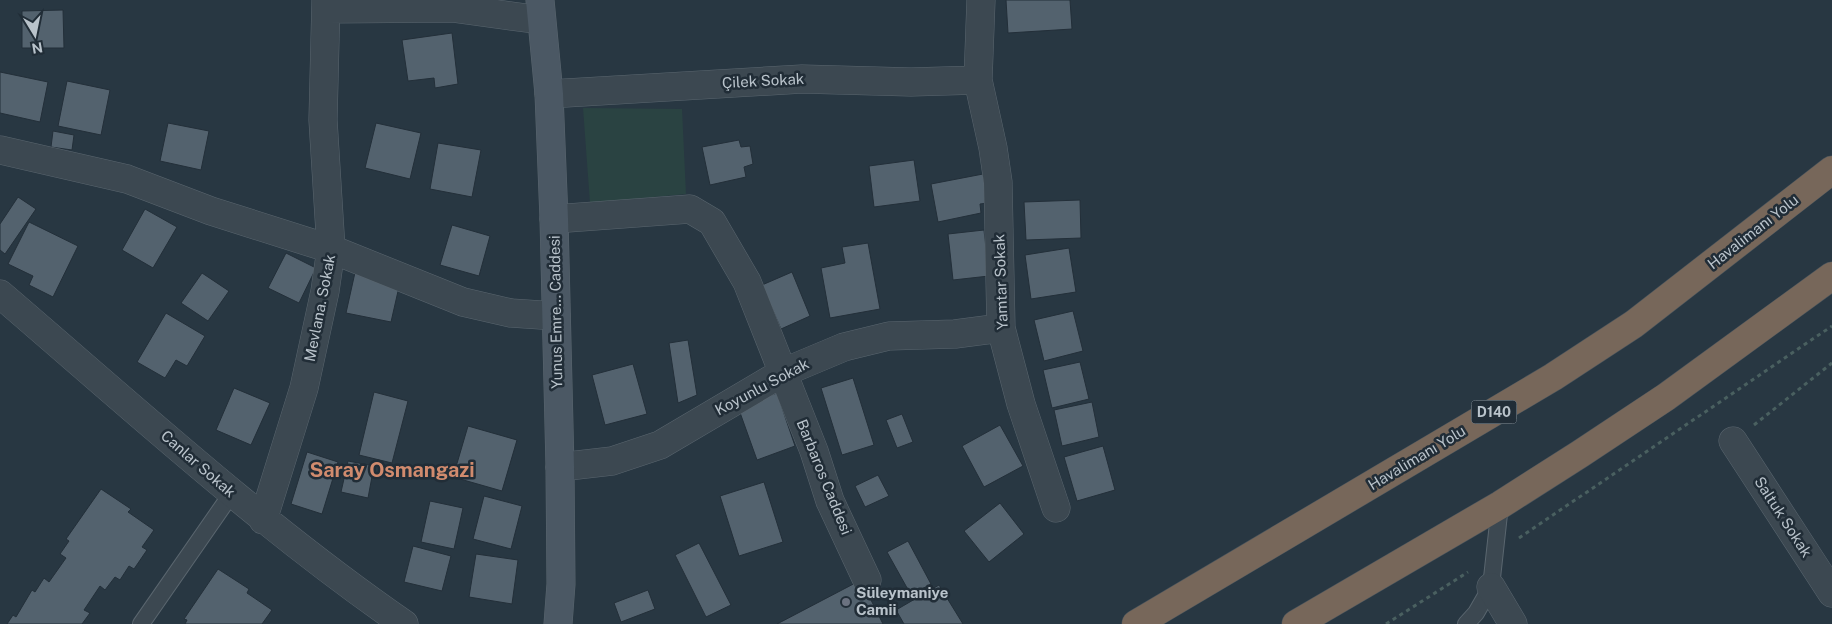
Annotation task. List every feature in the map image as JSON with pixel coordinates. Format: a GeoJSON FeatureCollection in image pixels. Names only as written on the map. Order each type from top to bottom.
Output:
{"type":"FeatureCollection","features":[{"type":"Feature","properties":{"kind":"highway","name":"Havalimanı Yolu"},"geometry":{"type":"LineString","coordinates":[[1136,624],[1553,377],[1634,324],[1832,170]]}},
{"type":"Feature","properties":{"kind":"highway"},"geometry":{"type":"LineString","coordinates":[[1296,624],[1500,505],[1666,398],[1832,276]]}},
{"type":"Feature","properties":{"kind":"street","name":"Yamtar Sokak"},"geometry":{"type":"LineString","coordinates":[[981,0],[978,80],[994,148],[998,182],[1001,328],[1020,404],[1056,508]]}},
{"type":"Feature","properties":{"kind":"street"},"geometry":{"type":"LineString","coordinates":[[326,4],[541,10]]}},
{"type":"Feature","properties":{"kind":"street","name":"Mevlana. Sokak"},"geometry":{"type":"LineString","coordinates":[[263,520],[304,388],[325,290],[331,248],[323,120],[326,4]]}},
{"type":"Feature","properties":{"kind":"street","name":"Yunus Emre... Caddesi"},"geometry":{"type":"LineString","coordinates":[[541,10],[549,94],[554,219],[560,467],[561,584],[558,624]]}},
{"type":"Feature","properties":{"kind":"street","name":"Çilek Sokak"},"geometry":{"type":"LineString","coordinates":[[549,94],[802,79],[911,82],[978,80]]}},
{"type":"Feature","properties":{"kind":"street"},"geometry":{"type":"LineString","coordinates":[[0,150],[127,178],[211,210],[331,248],[463,302],[511,313],[556,316]]}},
{"type":"Feature","properties":{"kind":"street","name":"Barbaros Caddesi"},"geometry":{"type":"LineString","coordinates":[[554,219],[690,209],[712,222],[747,282],[814,451],[830,501],[867,580]]}},
{"type":"Feature","properties":{"kind":"street","name":"Canlar Sokak"},"geometry":{"type":"LineString","coordinates":[[0,294],[263,520],[341,580],[404,624]]}},
{"type":"Feature","properties":{"kind":"street","name":"Koyunlu Sokak"},"geometry":{"type":"LineString","coordinates":[[560,467],[612,461],[660,445],[782,373],[844,347],[889,336],[955,334],[1001,328]]}},
{"type":"Feature","properties":{"kind":"street","name":"Saltuk Sokak"},"geometry":{"type":"LineString","coordinates":[[1734,441],[1832,593]]}},
{"type":"Feature","properties":{"kind":"street"},"geometry":{"type":"LineString","coordinates":[[1491,587],[1513,624]]}},
{"type":"Feature","properties":{"kind":"lane"},"geometry":{"type":"LineString","coordinates":[[141,624],[232,493]]}},
{"type":"Feature","properties":{"kind":"lane"},"geometry":{"type":"LineString","coordinates":[[1466,624],[1476,613],[1491,587],[1500,505]]}},
{"type":"Feature","properties":{"kind":"path"},"geometry":{"type":"LineString","coordinates":[[1386,624],[1495,554],[1832,326]]}},
{"type":"Feature","properties":{"kind":"path"},"geometry":{"type":"LineString","coordinates":[[1734,441],[1832,363]]}},
{"type":"Feature","properties":{"kind":"green space"},"geometry":{"type":"Polygon","coordinates":[[[583,108],[682,109],[686,194],[590,203],[583,108]]]}},
{"type":"Feature","properties":{"kind":"building"},"geometry":{"type":"Polygon","coordinates":[[[1006,0],[1070,0],[1072,29],[1008,33],[1006,0]]]}},
{"type":"Feature","properties":{"kind":"building"},"geometry":{"type":"Polygon","coordinates":[[[63,10],[64,48],[22,48],[22,11],[63,10]]]}},
{"type":"Feature","properties":{"kind":"building"},"geometry":{"type":"Polygon","coordinates":[[[452,33],[458,84],[435,88],[434,78],[408,81],[402,40],[452,33]]]}},
{"type":"Feature","properties":{"kind":"building"},"geometry":{"type":"Polygon","coordinates":[[[0,72],[48,82],[40,122],[0,113],[0,72]]]}},
{"type":"Feature","properties":{"kind":"building"},"geometry":{"type":"Polygon","coordinates":[[[67,81],[110,90],[101,135],[58,126],[67,81]]]}},
{"type":"Feature","properties":{"kind":"building"},"geometry":{"type":"Polygon","coordinates":[[[168,123],[209,131],[201,170],[160,161],[168,123]]]}},
{"type":"Feature","properties":{"kind":"building"},"geometry":{"type":"Polygon","coordinates":[[[376,123],[421,133],[410,179],[365,168],[376,123]]]}},
{"type":"Feature","properties":{"kind":"building"},"geometry":{"type":"Polygon","coordinates":[[[53,131],[74,135],[72,150],[51,147],[53,131]]]}},
{"type":"Feature","properties":{"kind":"building"},"geometry":{"type":"Polygon","coordinates":[[[739,140],[741,147],[750,146],[753,164],[744,167],[746,177],[710,185],[702,147],[739,140]]]}},
{"type":"Feature","properties":{"kind":"building"},"geometry":{"type":"Polygon","coordinates":[[[438,143],[481,150],[472,197],[430,189],[438,143]]]}},
{"type":"Feature","properties":{"kind":"building"},"geometry":{"type":"Polygon","coordinates":[[[914,160],[920,201],[874,207],[869,166],[914,160]]]}},
{"type":"Feature","properties":{"kind":"building"},"geometry":{"type":"Polygon","coordinates":[[[983,174],[988,203],[980,204],[981,213],[938,222],[931,184],[983,174]]]}},
{"type":"Feature","properties":{"kind":"building"},"geometry":{"type":"Polygon","coordinates":[[[18,197],[36,209],[5,254],[0,250],[0,224],[18,197]]]}},
{"type":"Feature","properties":{"kind":"building"},"geometry":{"type":"Polygon","coordinates":[[[1080,200],[1081,238],[1026,240],[1024,202],[1080,200]]]}},
{"type":"Feature","properties":{"kind":"building"},"geometry":{"type":"Polygon","coordinates":[[[145,209],[177,227],[153,268],[122,250],[145,209]]]}},
{"type":"Feature","properties":{"kind":"building"},"geometry":{"type":"Polygon","coordinates":[[[29,222],[78,246],[53,297],[29,285],[33,276],[8,264],[29,222]]]}},
{"type":"Feature","properties":{"kind":"building"},"geometry":{"type":"Polygon","coordinates":[[[452,225],[490,236],[479,276],[440,265],[452,225]]]}},
{"type":"Feature","properties":{"kind":"building"},"geometry":{"type":"Polygon","coordinates":[[[984,230],[989,276],[953,280],[948,234],[984,230]]]}},
{"type":"Feature","properties":{"kind":"building"},"geometry":{"type":"Polygon","coordinates":[[[868,243],[880,309],[830,318],[821,268],[845,263],[842,247],[868,243]]]}},
{"type":"Feature","properties":{"kind":"building"},"geometry":{"type":"Polygon","coordinates":[[[1069,248],[1076,292],[1031,299],[1025,255],[1069,248]]]}},
{"type":"Feature","properties":{"kind":"building"},"geometry":{"type":"Polygon","coordinates":[[[286,253],[316,268],[299,303],[268,288],[286,253]]]}},
{"type":"Feature","properties":{"kind":"building"},"geometry":{"type":"Polygon","coordinates":[[[356,268],[401,278],[391,322],[346,313],[356,268]]]}},
{"type":"Feature","properties":{"kind":"building"},"geometry":{"type":"Polygon","coordinates":[[[792,272],[810,316],[781,329],[762,285],[792,272]]]}},
{"type":"Feature","properties":{"kind":"building"},"geometry":{"type":"Polygon","coordinates":[[[202,273],[229,291],[208,321],[181,303],[202,273]]]}},
{"type":"Feature","properties":{"kind":"building"},"geometry":{"type":"Polygon","coordinates":[[[1073,311],[1083,351],[1044,361],[1034,320],[1073,311]]]}},
{"type":"Feature","properties":{"kind":"building"},"geometry":{"type":"Polygon","coordinates":[[[166,313],[205,336],[187,366],[176,360],[165,378],[137,362],[166,313]]]}},
{"type":"Feature","properties":{"kind":"building"},"geometry":{"type":"Polygon","coordinates":[[[688,340],[697,395],[678,403],[669,343],[688,340]]]}},
{"type":"Feature","properties":{"kind":"building"},"geometry":{"type":"Polygon","coordinates":[[[1080,362],[1089,399],[1052,408],[1043,370],[1080,362]]]}},
{"type":"Feature","properties":{"kind":"building"},"geometry":{"type":"Polygon","coordinates":[[[633,364],[647,414],[605,425],[592,375],[633,364]]]}},
{"type":"Feature","properties":{"kind":"building"},"geometry":{"type":"Polygon","coordinates":[[[853,378],[874,445],[842,455],[821,388],[853,378]]]}},
{"type":"Feature","properties":{"kind":"building"},"geometry":{"type":"Polygon","coordinates":[[[234,388],[270,403],[251,445],[216,430],[234,388]]]}},
{"type":"Feature","properties":{"kind":"building"},"geometry":{"type":"Polygon","coordinates":[[[374,392],[408,401],[392,463],[359,455],[374,392]]]}},
{"type":"Feature","properties":{"kind":"building"},"geometry":{"type":"Polygon","coordinates":[[[777,393],[795,446],[757,460],[738,407],[777,393]]]}},
{"type":"Feature","properties":{"kind":"building"},"geometry":{"type":"Polygon","coordinates":[[[1092,402],[1099,437],[1062,446],[1054,410],[1092,402]]]}},
{"type":"Feature","properties":{"kind":"building"},"geometry":{"type":"Polygon","coordinates":[[[902,414],[913,442],[897,448],[886,420],[902,414]]]}},
{"type":"Feature","properties":{"kind":"building"},"geometry":{"type":"Polygon","coordinates":[[[1000,425],[1023,466],[984,487],[962,446],[1000,425]]]}},
{"type":"Feature","properties":{"kind":"building"},"geometry":{"type":"Polygon","coordinates":[[[468,426],[517,440],[502,491],[453,477],[468,426]]]}},
{"type":"Feature","properties":{"kind":"building"},"geometry":{"type":"Polygon","coordinates":[[[1103,446],[1115,490],[1077,501],[1064,457],[1103,446]]]}},
{"type":"Feature","properties":{"kind":"building"},"geometry":{"type":"Polygon","coordinates":[[[307,452],[338,462],[322,514],[291,504],[307,452]]]}},
{"type":"Feature","properties":{"kind":"building"},"geometry":{"type":"Polygon","coordinates":[[[348,461],[374,466],[368,498],[341,492],[348,461]]]}},
{"type":"Feature","properties":{"kind":"building"},"geometry":{"type":"Polygon","coordinates":[[[878,475],[889,496],[865,507],[855,486],[878,475]]]}},
{"type":"Feature","properties":{"kind":"building"},"geometry":{"type":"Polygon","coordinates":[[[764,482],[783,542],[739,556],[720,496],[764,482]]]}},
{"type":"Feature","properties":{"kind":"building"},"geometry":{"type":"Polygon","coordinates":[[[101,489],[131,509],[128,512],[154,530],[142,547],[147,550],[134,569],[129,566],[120,580],[115,577],[105,590],[100,586],[84,610],[90,613],[82,624],[7,624],[13,615],[16,617],[32,590],[35,592],[44,578],[49,582],[66,558],[60,554],[69,541],[66,539],[101,489]]]}},
{"type":"Feature","properties":{"kind":"building"},"geometry":{"type":"Polygon","coordinates":[[[484,496],[522,506],[511,549],[473,539],[484,496]]]}},
{"type":"Feature","properties":{"kind":"building"},"geometry":{"type":"Polygon","coordinates":[[[430,501],[463,508],[454,549],[421,542],[430,501]]]}},
{"type":"Feature","properties":{"kind":"building"},"geometry":{"type":"Polygon","coordinates":[[[1000,503],[1024,534],[989,562],[964,531],[1000,503]]]}},
{"type":"Feature","properties":{"kind":"building"},"geometry":{"type":"Polygon","coordinates":[[[908,541],[931,584],[911,595],[887,552],[908,541]]]}},
{"type":"Feature","properties":{"kind":"building"},"geometry":{"type":"Polygon","coordinates":[[[699,543],[731,605],[706,617],[675,555],[699,543]]]}},
{"type":"Feature","properties":{"kind":"building"},"geometry":{"type":"Polygon","coordinates":[[[413,546],[451,556],[442,591],[404,582],[413,546]]]}},
{"type":"Feature","properties":{"kind":"building"},"geometry":{"type":"Polygon","coordinates":[[[476,554],[518,560],[512,604],[469,597],[476,554]]]}},
{"type":"Feature","properties":{"kind":"building"},"geometry":{"type":"Polygon","coordinates":[[[218,569],[249,589],[247,593],[272,610],[262,624],[185,624],[187,620],[184,619],[218,569]]]}},
{"type":"Feature","properties":{"kind":"building","name":"Süleymaniye Camii"},"geometry":{"type":"Polygon","coordinates":[[[861,580],[883,624],[777,624],[861,580]]]}},
{"type":"Feature","properties":{"kind":"building"},"geometry":{"type":"Polygon","coordinates":[[[939,585],[963,624],[904,624],[896,610],[939,585]]]}},
{"type":"Feature","properties":{"kind":"building"},"geometry":{"type":"Polygon","coordinates":[[[648,590],[655,609],[621,622],[614,603],[648,590]]]}},
{"type":"Feature","properties":{"kind":"place","name":"Süleymaniye Camii"},"geometry":{"type":"Point","coordinates":[846,602]}},
{"type":"Feature","properties":{"kind":"district","name":"Saray Osmangazi"},"geometry":{"type":"Point","coordinates":[392,470]}}]}
